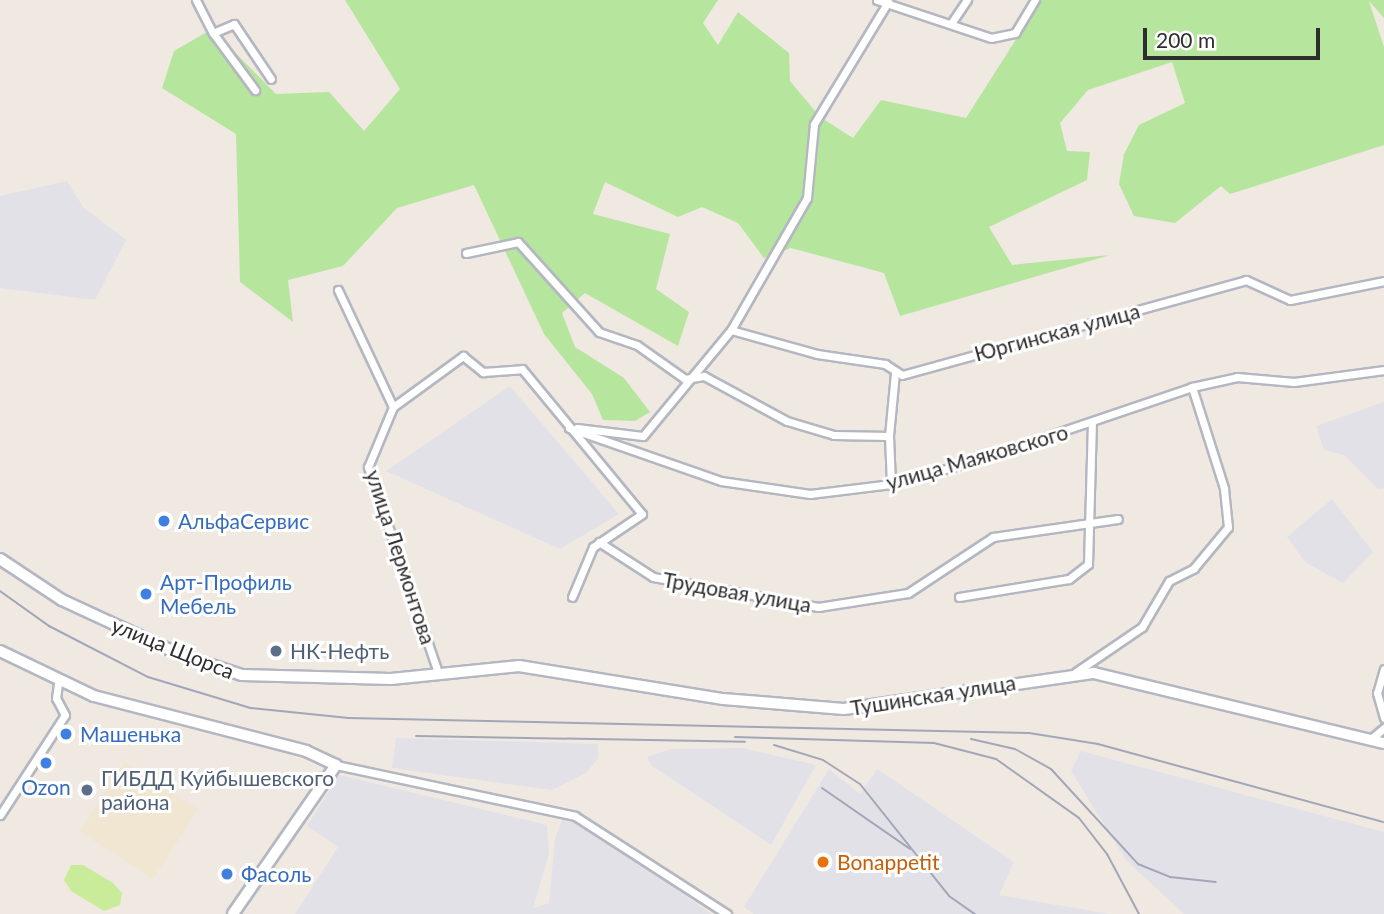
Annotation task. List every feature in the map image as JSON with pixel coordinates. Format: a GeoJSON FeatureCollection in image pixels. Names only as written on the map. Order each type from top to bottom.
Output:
{"type":"FeatureCollection","features":[{"type":"Feature","properties":{"kind":"main road","name":"улица Щорса"},"geometry":{"type":"LineString","coordinates":[[0,559],[40,590],[214,668],[268,678],[359,680],[438,673],[489,664]]}},
{"type":"Feature","properties":{"kind":"main road"},"geometry":{"type":"LineString","coordinates":[[0,651],[58,683],[306,751],[336,765],[233,914]]}},
{"type":"Feature","properties":{"kind":"main road","name":"Тушинская улица"},"geometry":{"type":"LineString","coordinates":[[489,664],[844,709],[1076,672],[1372,738],[1384,743]]}},
{"type":"Feature","properties":{"kind":"street"},"geometry":{"type":"LineString","coordinates":[[196,0],[213,33],[255,90]]}},
{"type":"Feature","properties":{"kind":"street"},"geometry":{"type":"LineString","coordinates":[[877,0],[952,22],[991,38],[1015,33],[1035,0]]}},
{"type":"Feature","properties":{"kind":"street"},"geometry":{"type":"LineString","coordinates":[[952,22],[967,0]]}},
{"type":"Feature","properties":{"kind":"street"},"geometry":{"type":"LineString","coordinates":[[569,428],[643,436],[696,377],[731,330],[775,249],[807,198],[809,141],[888,2]]}},
{"type":"Feature","properties":{"kind":"street"},"geometry":{"type":"LineString","coordinates":[[213,33],[234,24],[271,79]]}},
{"type":"Feature","properties":{"kind":"street"},"geometry":{"type":"LineString","coordinates":[[466,253],[518,242],[599,332],[637,345],[685,379],[696,377],[787,421],[834,435],[889,436]]}},
{"type":"Feature","properties":{"kind":"street","name":"Юргинская улица"},"geometry":{"type":"LineString","coordinates":[[895,373],[1246,280],[1290,300],[1384,281]]}},
{"type":"Feature","properties":{"kind":"street"},"geometry":{"type":"LineString","coordinates":[[338,290],[393,407],[463,356],[483,372],[522,369],[642,514],[588,553],[572,597]]}},
{"type":"Feature","properties":{"kind":"street"},"geometry":{"type":"LineString","coordinates":[[731,330],[817,354],[884,364],[895,373],[889,436],[891,484]]}},
{"type":"Feature","properties":{"kind":"street","name":"улица Маяковского"},"geometry":{"type":"LineString","coordinates":[[569,428],[761,490],[810,494],[891,484],[1092,424],[1192,387],[1237,377],[1294,382],[1384,370]]}},
{"type":"Feature","properties":{"kind":"street"},"geometry":{"type":"LineString","coordinates":[[1076,672],[1142,627],[1169,581],[1194,568],[1220,542],[1230,510],[1192,387]]}},
{"type":"Feature","properties":{"kind":"street","name":"улица Лермонтова"},"geometry":{"type":"LineString","coordinates":[[393,407],[368,467],[438,673]]}},
{"type":"Feature","properties":{"kind":"street"},"geometry":{"type":"LineString","coordinates":[[959,597],[1069,579],[1088,564],[1087,527],[1094,489],[1092,424]]}},
{"type":"Feature","properties":{"kind":"street","name":"Трудовая улица"},"geometry":{"type":"LineString","coordinates":[[600,542],[653,577],[818,607],[908,593],[993,537],[1087,527],[1118,519]]}},
{"type":"Feature","properties":{"kind":"street"},"geometry":{"type":"LineString","coordinates":[[1384,669],[1377,693],[1384,718]]}},
{"type":"Feature","properties":{"kind":"street"},"geometry":{"type":"LineString","coordinates":[[0,815],[65,715],[56,698],[58,683]]}},
{"type":"Feature","properties":{"kind":"street"},"geometry":{"type":"LineString","coordinates":[[1372,738],[1384,728]]}},
{"type":"Feature","properties":{"kind":"street"},"geometry":{"type":"LineString","coordinates":[[336,765],[575,816],[727,914]]}},
{"type":"Feature","properties":{"kind":"shaded area"},"geometry":{"type":"Polygon","coordinates":[[[67,181],[83,207],[126,240],[95,300],[0,288],[0,196],[67,181]]]}},
{"type":"Feature","properties":{"kind":"shaded area"},"geometry":{"type":"Polygon","coordinates":[[[510,386],[619,514],[560,549],[386,471],[510,386]]]}},
{"type":"Feature","properties":{"kind":"shaded area"},"geometry":{"type":"Polygon","coordinates":[[[1384,402],[1384,488],[1378,489],[1344,455],[1324,450],[1316,426],[1384,402]]]}},
{"type":"Feature","properties":{"kind":"shaded area"},"geometry":{"type":"Polygon","coordinates":[[[1332,499],[1373,552],[1343,583],[1305,562],[1287,537],[1332,499]]]}},
{"type":"Feature","properties":{"kind":"shaded area"},"geometry":{"type":"Polygon","coordinates":[[[396,738],[598,744],[598,758],[587,772],[552,790],[392,768],[396,738]]]}},
{"type":"Feature","properties":{"kind":"shaded area"},"geometry":{"type":"Polygon","coordinates":[[[742,748],[816,765],[771,845],[652,766],[647,757],[672,749],[742,748]]]}},
{"type":"Feature","properties":{"kind":"shaded area"},"geometry":{"type":"Polygon","coordinates":[[[1081,751],[1384,832],[1384,914],[1184,914],[1126,860],[1071,771],[1081,751]]]}},
{"type":"Feature","properties":{"kind":"shaded area"},"geometry":{"type":"Polygon","coordinates":[[[125,762],[198,809],[153,879],[80,832],[125,762]]]}},
{"type":"Feature","properties":{"kind":"shaded area"},"geometry":{"type":"Polygon","coordinates":[[[829,769],[860,794],[877,769],[1014,862],[999,895],[1110,914],[754,914],[744,907],[829,769]]]}},
{"type":"Feature","properties":{"kind":"shaded area"},"geometry":{"type":"Polygon","coordinates":[[[339,775],[547,825],[549,854],[533,908],[549,903],[555,839],[563,818],[602,835],[711,914],[295,914],[338,847],[307,826],[339,775]]]}},
{"type":"Feature","properties":{"kind":"green space"},"geometry":{"type":"Polygon","coordinates":[[[345,0],[718,0],[703,23],[718,45],[738,12],[789,53],[790,81],[820,117],[853,138],[881,100],[966,118],[1041,0],[1384,0],[1384,18],[1369,1],[1384,47],[1384,145],[1230,194],[1221,186],[1175,223],[1134,216],[1119,184],[1124,154],[1139,125],[1185,103],[1172,62],[1088,90],[1060,123],[1067,151],[1090,152],[1087,180],[989,227],[1012,265],[1110,255],[900,316],[884,273],[791,248],[764,258],[738,223],[702,207],[678,217],[605,182],[593,214],[670,234],[656,289],[689,312],[678,346],[585,293],[562,313],[575,347],[624,378],[650,412],[635,421],[603,420],[592,394],[544,334],[474,185],[397,208],[343,266],[288,280],[293,322],[240,282],[236,134],[162,88],[174,51],[212,29],[276,94],[329,92],[364,131],[400,89],[345,0]]]}},
{"type":"Feature","properties":{"kind":"green space"},"geometry":{"type":"Polygon","coordinates":[[[71,865],[83,865],[113,883],[122,893],[120,905],[104,911],[71,891],[64,880],[71,865]]]}},
{"type":"Feature","properties":{"kind":"railway"},"geometry":{"type":"LineString","coordinates":[[0,591],[49,626],[148,677],[251,708],[348,718],[1029,733],[1098,744],[1384,822]]}},
{"type":"Feature","properties":{"kind":"railway"},"geometry":{"type":"LineString","coordinates":[[416,736],[745,742]]}},
{"type":"Feature","properties":{"kind":"railway"},"geometry":{"type":"LineString","coordinates":[[735,737],[934,743],[996,759],[1079,818],[1107,854],[1139,914]]}},
{"type":"Feature","properties":{"kind":"railway"},"geometry":{"type":"LineString","coordinates":[[971,739],[1015,749],[1051,769],[1138,864],[1170,877],[1216,882]]}},
{"type":"Feature","properties":{"kind":"railway"},"geometry":{"type":"LineString","coordinates":[[774,745],[823,760],[860,784],[949,896],[975,914]]}},
{"type":"Feature","properties":{"kind":"railway"},"geometry":{"type":"LineString","coordinates":[[822,788],[910,849]]}},
{"type":"Feature","properties":{"kind":"place","name":"АльфаСервис"},"geometry":{"type":"Point","coordinates":[164,521]}},
{"type":"Feature","properties":{"kind":"place","name":"Арт-Профиль Мебель"},"geometry":{"type":"Point","coordinates":[146,594]}},
{"type":"Feature","properties":{"kind":"place","name":"НК-Нефть"},"geometry":{"type":"Point","coordinates":[276,651]}},
{"type":"Feature","properties":{"kind":"place","name":"Машенька"},"geometry":{"type":"Point","coordinates":[66,734]}},
{"type":"Feature","properties":{"kind":"place","name":"Ozon"},"geometry":{"type":"Point","coordinates":[46,763]}},
{"type":"Feature","properties":{"kind":"place","name":"ГИБДД Куйбышевского района"},"geometry":{"type":"Point","coordinates":[87,790]}},
{"type":"Feature","properties":{"kind":"place","name":"Bonappetit"},"geometry":{"type":"Point","coordinates":[823,862]}},
{"type":"Feature","properties":{"kind":"place","name":"Фасоль"},"geometry":{"type":"Point","coordinates":[227,874]}}]}
